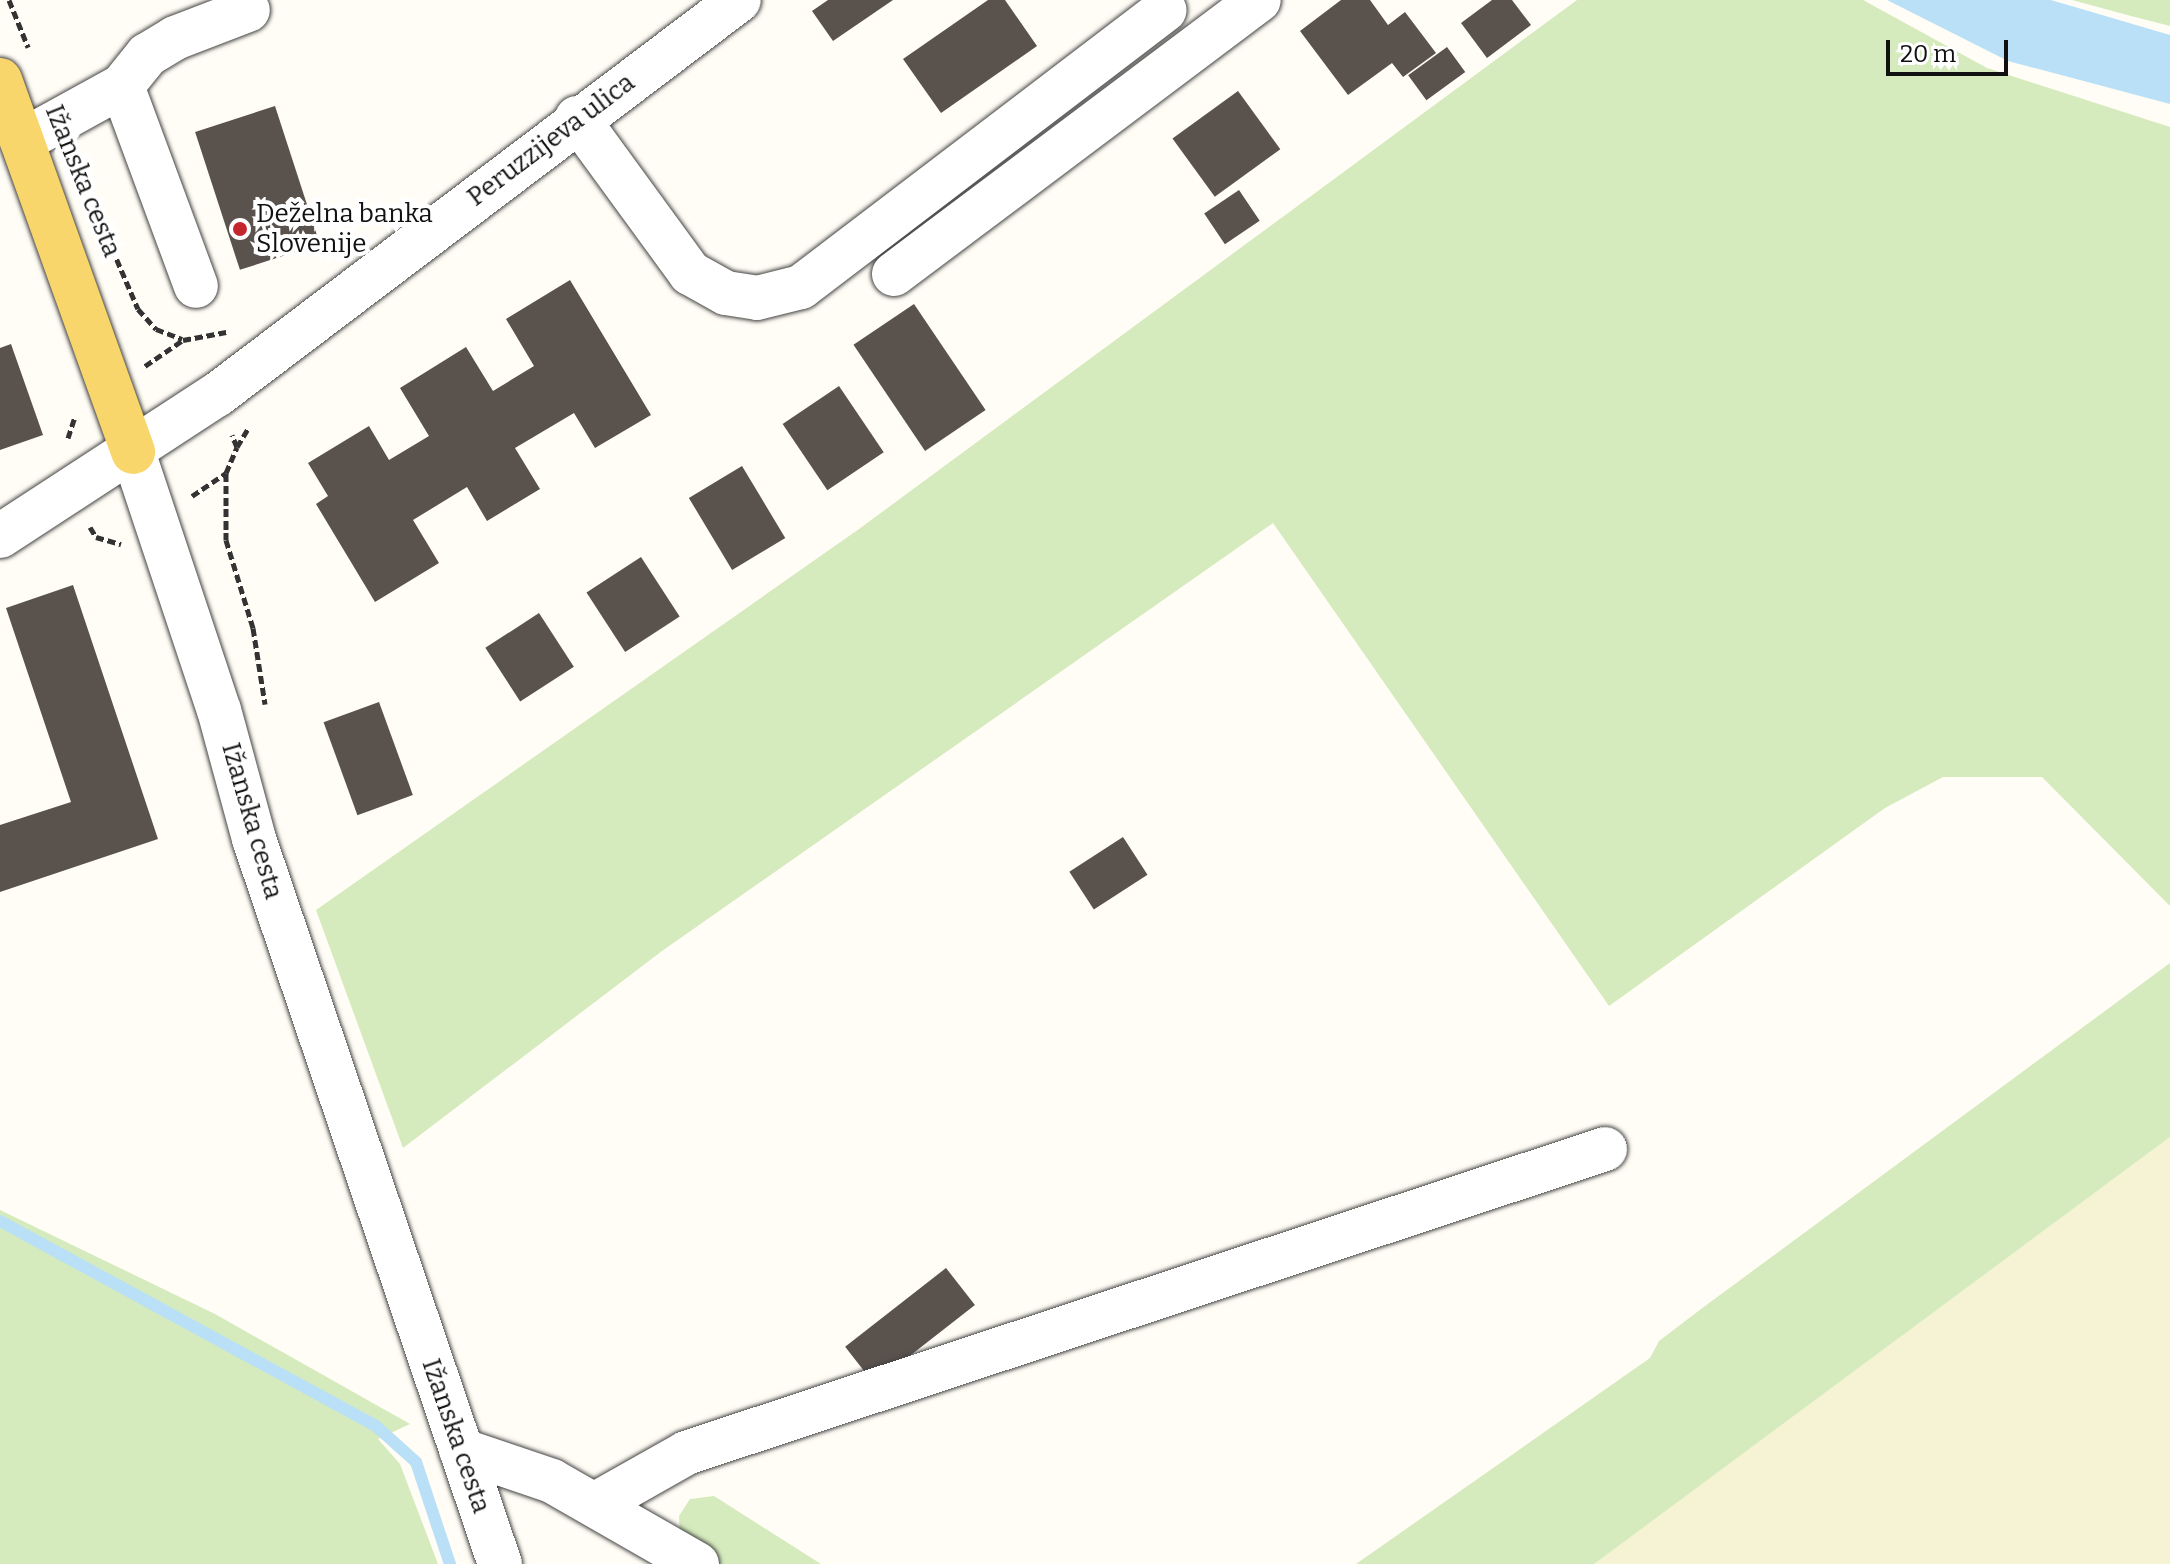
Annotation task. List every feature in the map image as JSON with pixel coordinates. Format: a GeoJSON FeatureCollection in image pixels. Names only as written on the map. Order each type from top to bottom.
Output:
{"type":"FeatureCollection","features":[{"type":"Feature","properties":{"kind":"main road","name":"Ižanska cesta"},"geometry":{"type":"LineString","coordinates":[[17,72],[22,141],[133,452]]}},
{"type":"Feature","properties":{"kind":"street","name":"Peruzzijeva ulica"},"geometry":{"type":"LineString","coordinates":[[0,536],[133,452],[739,0]]}},
{"type":"Feature","properties":{"kind":"street"},"geometry":{"type":"LineString","coordinates":[[894,274],[1259,0]]}},
{"type":"Feature","properties":{"kind":"street"},"geometry":{"type":"LineString","coordinates":[[22,141],[122,86],[147,55],[175,38],[248,10]]}},
{"type":"Feature","properties":{"kind":"street"},"geometry":{"type":"LineString","coordinates":[[577,118],[690,273],[726,293],[757,298],[801,287],[1164,10]]}},
{"type":"Feature","properties":{"kind":"street"},"geometry":{"type":"LineString","coordinates":[[122,86],[196,286]]}},
{"type":"Feature","properties":{"kind":"street","name":"Ižanska cesta"},"geometry":{"type":"LineString","coordinates":[[133,452],[219,710],[254,839],[500,1564]]}},
{"type":"Feature","properties":{"kind":"street"},"geometry":{"type":"LineString","coordinates":[[596,1504],[686,1453],[1605,1149]]}},
{"type":"Feature","properties":{"kind":"street"},"geometry":{"type":"LineString","coordinates":[[461,1450],[552,1481],[697,1564]]}},
{"type":"Feature","properties":{"kind":"path"},"geometry":{"type":"LineString","coordinates":[[9,0],[17,72]]}},
{"type":"Feature","properties":{"kind":"path","name":"Ižanska cesta"},"geometry":{"type":"LineString","coordinates":[[90,195],[138,309],[156,329],[183,340],[199,340],[201,347]]}},
{"type":"Feature","properties":{"kind":"path"},"geometry":{"type":"LineString","coordinates":[[167,352],[183,340]]}},
{"type":"Feature","properties":{"kind":"path"},"geometry":{"type":"LineString","coordinates":[[64,445],[76,413]]}},
{"type":"Feature","properties":{"kind":"path"},"geometry":{"type":"LineString","coordinates":[[205,487],[226,473],[237,447],[230,429]]}},
{"type":"Feature","properties":{"kind":"path"},"geometry":{"type":"LineString","coordinates":[[89,525],[96,537],[119,546],[128,540]]}},
{"type":"Feature","properties":{"kind":"shaded area"},"geometry":{"type":"Polygon","coordinates":[[[2170,1137],[2170,1564],[1594,1564],[1628,1538],[2170,1137]]]}},
{"type":"Feature","properties":{"kind":"green space"},"geometry":{"type":"Polygon","coordinates":[[[1577,0],[1863,0],[1987,68],[2170,127],[2170,906],[2042,777],[1943,777],[1885,808],[1609,1006],[1273,523],[662,951],[403,1148],[316,910],[859,529],[1577,0]]]}},
{"type":"Feature","properties":{"kind":"green space"},"geometry":{"type":"Polygon","coordinates":[[[2072,0],[2170,0],[2170,26],[2131,16],[2072,0]]]}},
{"type":"Feature","properties":{"kind":"green space"},"geometry":{"type":"Polygon","coordinates":[[[2170,963],[2170,1137],[1594,1564],[1356,1564],[1650,1358],[1659,1341],[1701,1309],[2170,963]]]}},
{"type":"Feature","properties":{"kind":"green space"},"geometry":{"type":"Polygon","coordinates":[[[0,1210],[215,1314],[410,1424],[378,1439],[400,1464],[438,1564],[0,1564],[0,1210]]]}},
{"type":"Feature","properties":{"kind":"green space"},"geometry":{"type":"Polygon","coordinates":[[[714,1496],[821,1564],[717,1564],[680,1537],[679,1516],[690,1499],[714,1496]]]}},
{"type":"Feature","properties":{"kind":"water"},"geometry":{"type":"Polygon","coordinates":[[[1887,0],[2051,0],[2170,35],[2170,104],[2008,61],[1887,0]]]}},
{"type":"Feature","properties":{"kind":"building"},"geometry":{"type":"Polygon","coordinates":[[[828,0],[893,0],[833,41],[812,11],[828,0]]]}},
{"type":"Feature","properties":{"kind":"building"},"geometry":{"type":"Polygon","coordinates":[[[988,0],[1005,0],[1037,46],[941,113],[903,59],[988,0]]]}},
{"type":"Feature","properties":{"kind":"building"},"geometry":{"type":"Polygon","coordinates":[[[1341,0],[1370,0],[1388,25],[1405,12],[1436,53],[1403,77],[1392,63],[1348,95],[1300,31],[1341,0]]]}},
{"type":"Feature","properties":{"kind":"building"},"geometry":{"type":"Polygon","coordinates":[[[1492,0],[1512,0],[1531,25],[1487,58],[1461,23],[1492,0]]]}},
{"type":"Feature","properties":{"kind":"building"},"geometry":{"type":"Polygon","coordinates":[[[1447,47],[1465,72],[1426,100],[1408,75],[1447,47]]]}},
{"type":"Feature","properties":{"kind":"building"},"geometry":{"type":"Polygon","coordinates":[[[1238,91],[1280,149],[1215,197],[1172,139],[1238,91]]]}},
{"type":"Feature","properties":{"kind":"building"},"geometry":{"type":"Polygon","coordinates":[[[275,106],[320,244],[240,270],[195,132],[275,106]]]}},
{"type":"Feature","properties":{"kind":"building"},"geometry":{"type":"Polygon","coordinates":[[[1239,190],[1260,221],[1225,244],[1204,213],[1239,190]]]}},
{"type":"Feature","properties":{"kind":"building"},"geometry":{"type":"Polygon","coordinates":[[[570,280],[651,415],[595,448],[574,413],[515,448],[540,489],[487,521],[467,487],[413,520],[439,563],[375,602],[316,504],[328,496],[308,463],[369,426],[389,460],[429,436],[400,388],[466,347],[493,391],[534,366],[506,319],[570,280]]]}},
{"type":"Feature","properties":{"kind":"building"},"geometry":{"type":"Polygon","coordinates":[[[914,304],[986,410],[925,451],[853,345],[914,304]]]}},
{"type":"Feature","properties":{"kind":"building"},"geometry":{"type":"Polygon","coordinates":[[[11,344],[43,435],[0,450],[0,348],[11,344]]]}},
{"type":"Feature","properties":{"kind":"building"},"geometry":{"type":"Polygon","coordinates":[[[839,386],[884,452],[827,490],[783,424],[839,386]]]}},
{"type":"Feature","properties":{"kind":"building"},"geometry":{"type":"Polygon","coordinates":[[[742,466],[785,538],[732,570],[689,498],[742,466]]]}},
{"type":"Feature","properties":{"kind":"building"},"geometry":{"type":"Polygon","coordinates":[[[641,557],[680,617],[625,652],[586,592],[641,557]]]}},
{"type":"Feature","properties":{"kind":"building"},"geometry":{"type":"Polygon","coordinates":[[[73,585],[158,839],[0,892],[0,825],[71,802],[6,608],[73,585]]]}},
{"type":"Feature","properties":{"kind":"building"},"geometry":{"type":"Polygon","coordinates":[[[539,613],[574,667],[520,702],[485,648],[539,613]]]}},
{"type":"Feature","properties":{"kind":"building"},"geometry":{"type":"Polygon","coordinates":[[[379,702],[413,795],[357,815],[324,722],[379,702]]]}},
{"type":"Feature","properties":{"kind":"building"},"geometry":{"type":"Polygon","coordinates":[[[1123,837],[1148,875],[1094,910],[1069,872],[1123,837]]]}},
{"type":"Feature","properties":{"kind":"building"},"geometry":{"type":"Polygon","coordinates":[[[946,1268],[975,1305],[874,1384],[845,1347],[946,1268]]]}},
{"type":"Feature","properties":{"kind":"waterway"},"geometry":{"type":"LineString","coordinates":[[0,1221],[376,1426],[416,1462],[450,1564]]}},
{"type":"Feature","properties":{"kind":"place","name":"Deželna banka Slovenije"},"geometry":{"type":"Point","coordinates":[240,229]}}]}
